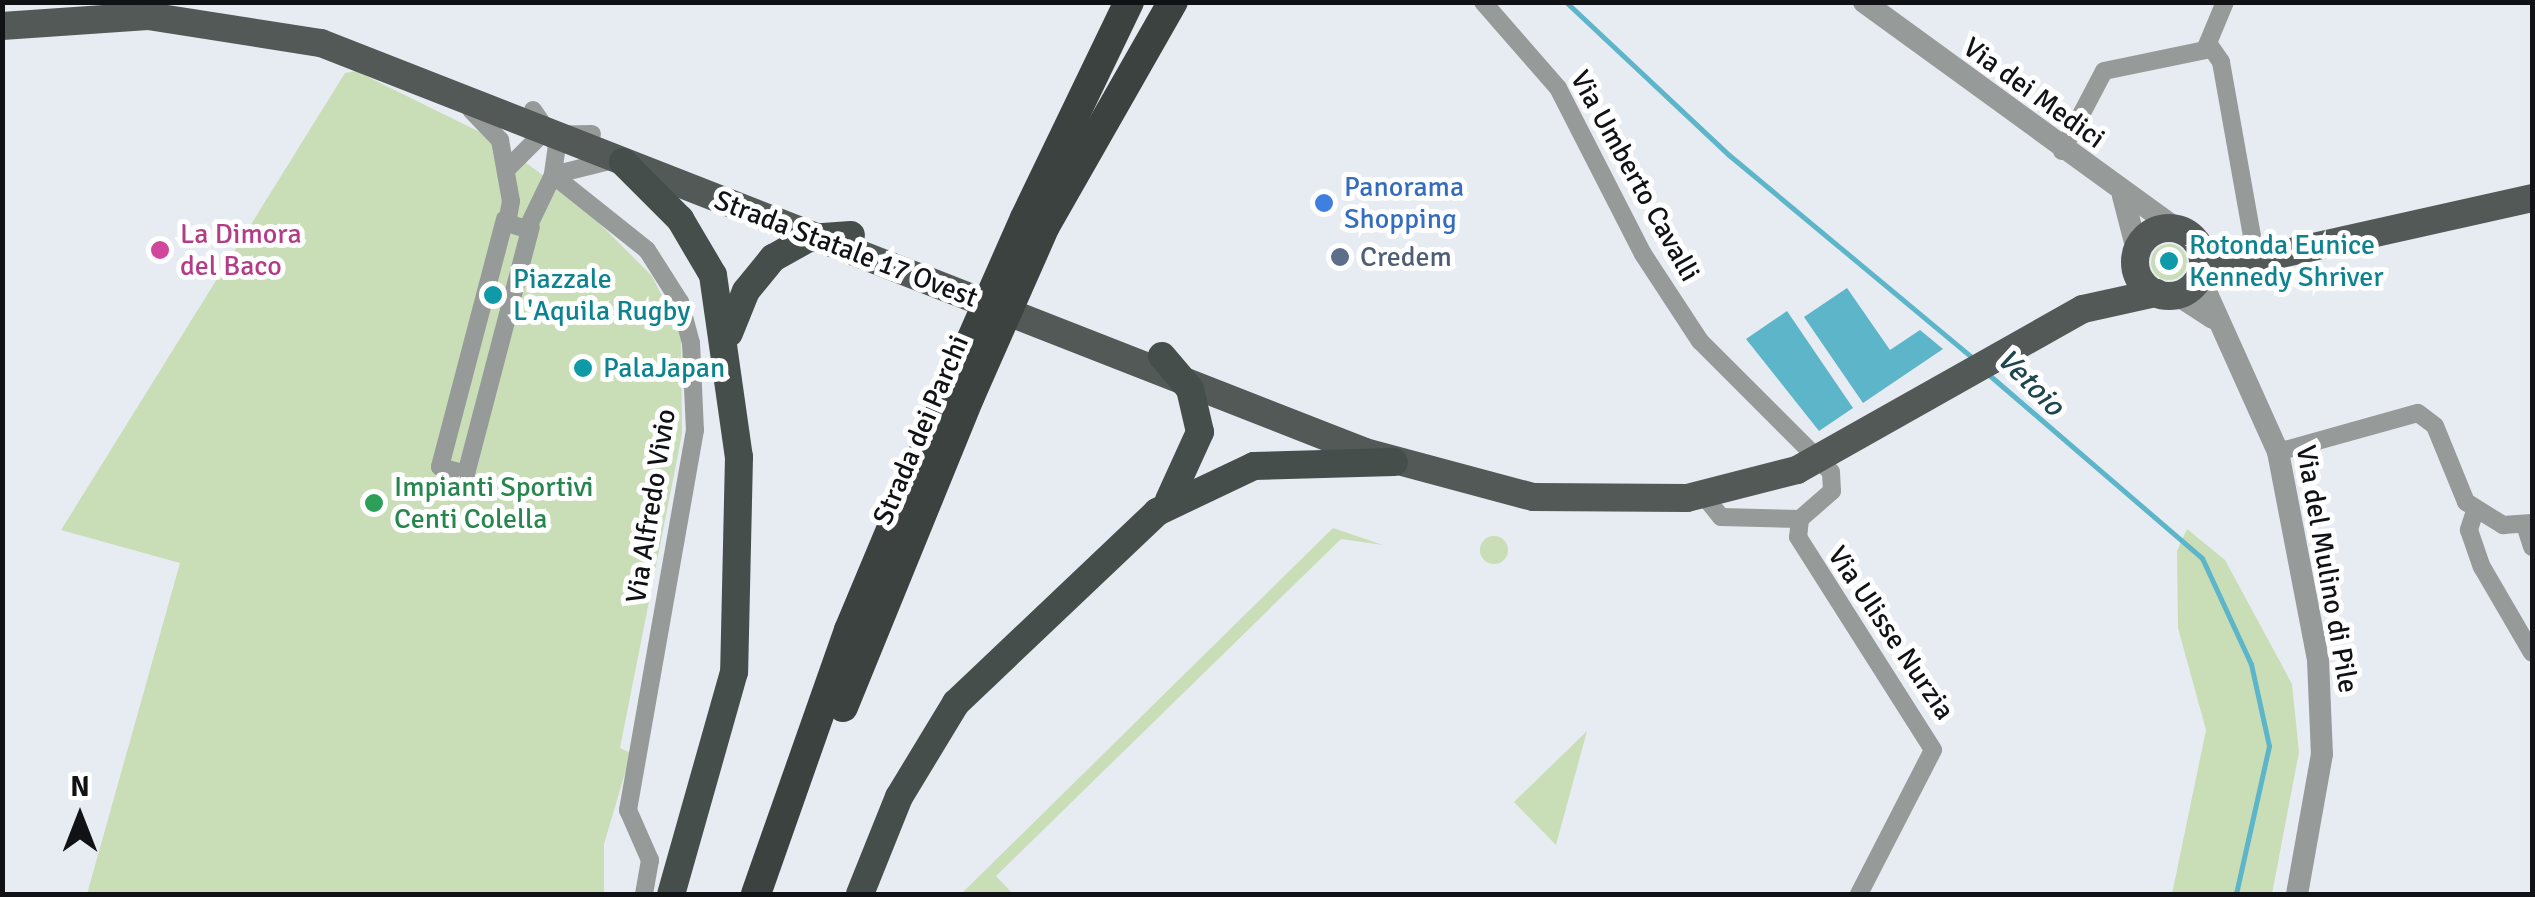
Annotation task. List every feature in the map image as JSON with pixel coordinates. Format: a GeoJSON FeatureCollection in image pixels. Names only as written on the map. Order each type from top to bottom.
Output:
{"type":"FeatureCollection","features":[{"type":"Feature","properties":{"kind":"highway","name":"Strada dei Parchi"},"geometry":{"type":"LineString","coordinates":[[756,894],[849,630],[960,392],[1129,2]]}},
{"type":"Feature","properties":{"kind":"highway","name":"Strada dei Parchi"},"geometry":{"type":"LineString","coordinates":[[1035,222],[1152,2]]}},
{"type":"Feature","properties":{"kind":"highway"},"geometry":{"type":"LineString","coordinates":[[1035,222],[1173,2]]}},
{"type":"Feature","properties":{"kind":"highway"},"geometry":{"type":"LineString","coordinates":[[623,162],[701,251],[728,344],[742,503],[739,632],[727,707],[672,894]]}},
{"type":"Feature","properties":{"kind":"highway"},"geometry":{"type":"LineString","coordinates":[[728,344],[752,282],[814,237],[851,235]]}},
{"type":"Feature","properties":{"kind":"highway"},"geometry":{"type":"LineString","coordinates":[[860,894],[899,797],[956,703],[1158,512],[1198,448],[1186,382],[1162,356]]}},
{"type":"Feature","properties":{"kind":"highway","name":"Strada dei Parchi"},"geometry":{"type":"LineString","coordinates":[[778,894],[848,691],[960,392]]}},
{"type":"Feature","properties":{"kind":"highway"},"geometry":{"type":"LineString","coordinates":[[1158,512],[1267,464],[1394,462]]}},
{"type":"Feature","properties":{"kind":"main road","name":"Strada Statale 17 Ovest"},"geometry":{"type":"LineString","coordinates":[[185,2],[329,33],[1453,468],[1556,489],[1695,497]]}},
{"type":"Feature","properties":{"kind":"main road","name":"Strada Statale 17 Ovest"},"geometry":{"type":"LineString","coordinates":[[2,26],[53,10]]}},
{"type":"Feature","properties":{"kind":"main road","name":"Strada Statale 17 Ovest"},"geometry":{"type":"LineString","coordinates":[[2,12],[53,10],[271,30],[435,86],[1394,462],[1545,498],[1695,497],[1822,460],[1963,374],[2083,309],[2136,254]]}},
{"type":"Feature","properties":{"kind":"main road"},"geometry":{"type":"LineString","coordinates":[[2261,244],[2152,232],[2136,254],[2166,294],[2261,244],[2532,198]]}},
{"type":"Feature","properties":{"kind":"main road"},"geometry":{"type":"LineString","coordinates":[[2184,233],[2200,274]]}},
{"type":"Feature","properties":{"kind":"main road","name":"Strada Statale 17 Ovest"},"geometry":{"type":"LineString","coordinates":[[2083,309],[2166,294]]}},
{"type":"Feature","properties":{"kind":"street","name":"Via Umberto Cavalli"},"geometry":{"type":"LineString","coordinates":[[1483,2],[1558,88],[1650,268],[1706,349],[1822,460]]}},
{"type":"Feature","properties":{"kind":"street","name":"Via dei Medici"},"geometry":{"type":"LineString","coordinates":[[1864,2],[2062,151],[2184,233]]}},
{"type":"Feature","properties":{"kind":"street"},"geometry":{"type":"LineString","coordinates":[[2210,46],[2225,2]]}},
{"type":"Feature","properties":{"kind":"street"},"geometry":{"type":"LineString","coordinates":[[2062,151],[2104,72],[2210,46]]}},
{"type":"Feature","properties":{"kind":"street"},"geometry":{"type":"LineString","coordinates":[[2210,46],[2221,62],[2261,244]]}},
{"type":"Feature","properties":{"kind":"street"},"geometry":{"type":"LineString","coordinates":[[435,86],[491,125],[510,166],[508,210],[440,467],[466,474],[533,218],[552,175],[551,133],[533,110]]}},
{"type":"Feature","properties":{"kind":"street"},"geometry":{"type":"LineString","coordinates":[[510,166],[528,142],[551,133],[592,134]]}},
{"type":"Feature","properties":{"kind":"street"},"geometry":{"type":"LineString","coordinates":[[552,175],[623,162]]}},
{"type":"Feature","properties":{"kind":"street","name":"Via Alfredo Vivio"},"geometry":{"type":"LineString","coordinates":[[552,175],[657,263],[691,343],[695,430],[628,803],[650,860],[644,894]]}},
{"type":"Feature","properties":{"kind":"street"},"geometry":{"type":"LineString","coordinates":[[2122,193],[2136,254]]}},
{"type":"Feature","properties":{"kind":"street"},"geometry":{"type":"LineString","coordinates":[[508,210],[533,218]]}},
{"type":"Feature","properties":{"kind":"street"},"geometry":{"type":"LineString","coordinates":[[508,210],[513,229],[533,218]]}},
{"type":"Feature","properties":{"kind":"street","name":"Via del Mulino di Pile"},"geometry":{"type":"LineString","coordinates":[[2200,274],[2218,324],[2278,452],[2324,723],[2296,894]]}},
{"type":"Feature","properties":{"kind":"street","name":"Via del Mulino di Pile"},"geometry":{"type":"LineString","coordinates":[[2166,294],[2218,324]]}},
{"type":"Feature","properties":{"kind":"street"},"geometry":{"type":"LineString","coordinates":[[2278,452],[2418,413],[2435,426],[2458,492],[2475,511],[2529,524],[2532,547]]}},
{"type":"Feature","properties":{"kind":"street"},"geometry":{"type":"LineString","coordinates":[[1695,497],[1721,518],[1800,518],[1832,490],[1822,460]]}},
{"type":"Feature","properties":{"kind":"street"},"geometry":{"type":"LineString","coordinates":[[2475,511],[2469,530],[2482,567],[2532,653]]}},
{"type":"Feature","properties":{"kind":"street","name":"Via Ulisse Nurzia"},"geometry":{"type":"LineString","coordinates":[[1800,518],[1806,558],[1933,750],[1859,894]]}},
{"type":"Feature","properties":{"kind":"green space","name":"Impianti Sportivi Centi Colella"},"geometry":{"type":"Polygon","coordinates":[[[356,71],[492,138],[574,198],[652,276],[681,334],[682,434],[620,748],[631,753],[604,844],[604,894],[87,894],[180,563],[61,530],[345,73],[356,71]]]}},
{"type":"Feature","properties":{"kind":"green space"},"geometry":{"type":"Polygon","coordinates":[[[2169,244],[2182,249],[2187,262],[2182,275],[2169,280],[2156,275],[2151,262],[2156,249],[2169,244]]]}},
{"type":"Feature","properties":{"kind":"green space"},"geometry":{"type":"Polygon","coordinates":[[[1333,528],[1383,545],[1341,539],[996,876],[1013,894],[961,894],[1333,528]]]}},
{"type":"Feature","properties":{"kind":"green space"},"geometry":{"type":"Polygon","coordinates":[[[2187,529],[2225,560],[2292,684],[2299,752],[2272,894],[2172,894],[2206,730],[2178,628],[2177,551],[2187,529]]]}},
{"type":"Feature","properties":{"kind":"green space"},"geometry":{"type":"Polygon","coordinates":[[[1494,536],[1504,540],[1508,550],[1504,560],[1494,564],[1484,560],[1480,550],[1484,540],[1494,536]]]}},
{"type":"Feature","properties":{"kind":"green space"},"geometry":{"type":"Polygon","coordinates":[[[1587,731],[1556,845],[1514,802],[1587,731]]]}},
{"type":"Feature","properties":{"kind":"water"},"geometry":{"type":"Polygon","coordinates":[[[1847,288],[1890,350],[1920,330],[1943,349],[1863,403],[1804,317],[1847,288]]]}},
{"type":"Feature","properties":{"kind":"water"},"geometry":{"type":"Polygon","coordinates":[[[1787,311],[1853,408],[1819,431],[1746,339],[1787,311]]]}},
{"type":"Feature","properties":{"kind":"waterway","name":"Vetoio"},"geometry":{"type":"LineString","coordinates":[[1566,2],[1729,155],[1974,359]]}},
{"type":"Feature","properties":{"kind":"waterway","name":"Vetoio"},"geometry":{"type":"LineString","coordinates":[[1988,374],[2202,558],[2251,664],[2269,746],[2236,894]]}},
{"type":"Feature","properties":{"kind":"place","name":"Panorama Shopping"},"geometry":{"type":"Point","coordinates":[1324,203]}},
{"type":"Feature","properties":{"kind":"place","name":"La Dimora del Baco"},"geometry":{"type":"Point","coordinates":[160,250]}},
{"type":"Feature","properties":{"kind":"place","name":"Credem"},"geometry":{"type":"Point","coordinates":[1340,257]}},
{"type":"Feature","properties":{"kind":"place","name":"Rotonda Eunice Kennedy Shriver"},"geometry":{"type":"Point","coordinates":[2169,261]}},
{"type":"Feature","properties":{"kind":"place","name":"Piazzale L'Aquila Rugby"},"geometry":{"type":"Point","coordinates":[493,295]}},
{"type":"Feature","properties":{"kind":"place","name":"PalaJapan"},"geometry":{"type":"Point","coordinates":[583,368]}},
{"type":"Feature","properties":{"kind":"place","name":"Impianti Sportivi Centi Colella"},"geometry":{"type":"Point","coordinates":[374,503]}}]}
